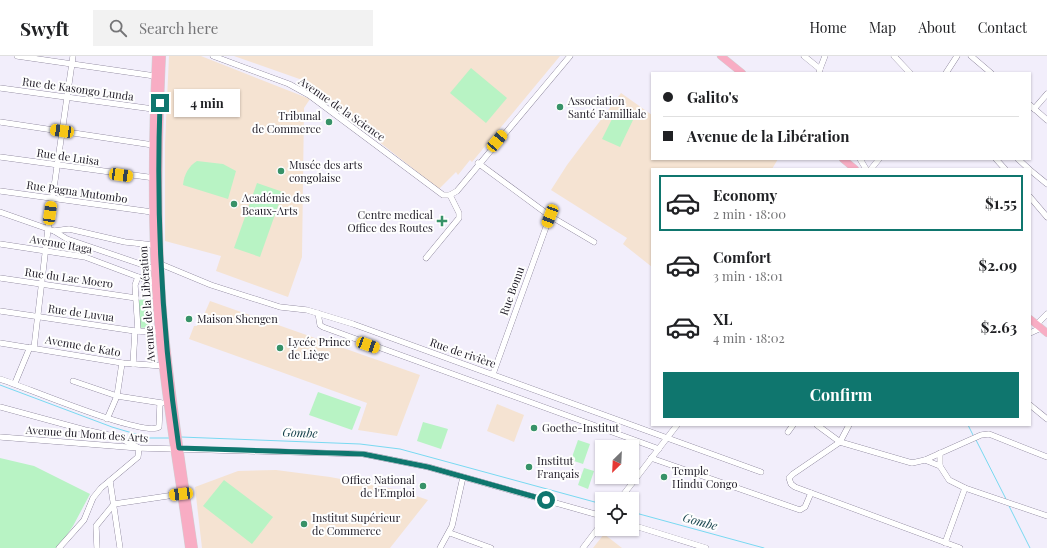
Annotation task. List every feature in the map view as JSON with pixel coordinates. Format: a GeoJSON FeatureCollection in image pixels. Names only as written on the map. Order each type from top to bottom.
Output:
{"type":"FeatureCollection","features":[{"type":"Feature","properties":{"kind":"main road","name":"Avenue de la Libération"},"geometry":{"type":"LineString","coordinates":[[156,56],[153,109],[153,145],[157,265]]}},
{"type":"Feature","properties":{"kind":"main road","name":"Avenue de la Libération"},"geometry":{"type":"LineString","coordinates":[[162,56],[152,212],[154,245],[174,432],[194,548]]}},
{"type":"Feature","properties":{"kind":"main road"},"geometry":{"type":"LineString","coordinates":[[722,56],[741,72]]}},
{"type":"Feature","properties":{"kind":"main road"},"geometry":{"type":"LineString","coordinates":[[844,160],[854,168]]}},
{"type":"Feature","properties":{"kind":"main road","name":"Avenue de la Libération"},"geometry":{"type":"LineString","coordinates":[[159,284],[159,332],[163,366],[164,403],[174,432]]}},
{"type":"Feature","properties":{"kind":"main road"},"geometry":{"type":"LineString","coordinates":[[1035,323],[1047,333]]}},
{"type":"Feature","properties":{"kind":"main road","name":"Avenue de la Libération"},"geometry":{"type":"LineString","coordinates":[[176,445],[189,548]]}},
{"type":"Feature","properties":{"kind":"street"},"geometry":{"type":"LineString","coordinates":[[17,56],[155,76]]}},
{"type":"Feature","properties":{"kind":"street"},"geometry":{"type":"LineString","coordinates":[[15,383],[32,348],[38,317],[45,250],[51,230],[52,198],[73,56]]}},
{"type":"Feature","properties":{"kind":"street","name":"Avenue de la Science"},"geometry":{"type":"LineString","coordinates":[[213,56],[299,89],[443,194],[450,195]]}},
{"type":"Feature","properties":{"kind":"street"},"geometry":{"type":"LineString","coordinates":[[426,258],[458,218],[459,213],[450,195],[457,190],[478,163],[570,56]]}},
{"type":"Feature","properties":{"kind":"street"},"geometry":{"type":"LineString","coordinates":[[804,56],[819,71],[825,56]]}},
{"type":"Feature","properties":{"kind":"street"},"geometry":{"type":"LineString","coordinates":[[894,56],[909,72]]}},
{"type":"Feature","properties":{"kind":"street"},"geometry":{"type":"LineString","coordinates":[[947,72],[957,56]]}},
{"type":"Feature","properties":{"kind":"street"},"geometry":{"type":"LineString","coordinates":[[971,56],[990,72]]}},
{"type":"Feature","properties":{"kind":"street","name":"Rue de Kasongo Lunda"},"geometry":{"type":"LineString","coordinates":[[0,88],[153,109]]}},
{"type":"Feature","properties":{"kind":"street"},"geometry":{"type":"LineString","coordinates":[[1047,94],[1032,107],[1047,120]]}},
{"type":"Feature","properties":{"kind":"street"},"geometry":{"type":"LineString","coordinates":[[0,122],[153,145]]}},
{"type":"Feature","properties":{"kind":"street","name":"Rue de Luisa"},"geometry":{"type":"LineString","coordinates":[[0,158],[155,178]]}},
{"type":"Feature","properties":{"kind":"street"},"geometry":{"type":"LineString","coordinates":[[872,168],[878,160]]}},
{"type":"Feature","properties":{"kind":"street"},"geometry":{"type":"LineString","coordinates":[[997,160],[1004,168]]}},
{"type":"Feature","properties":{"kind":"street"},"geometry":{"type":"LineString","coordinates":[[1019,160],[1029,168]]}},
{"type":"Feature","properties":{"kind":"street"},"geometry":{"type":"LineString","coordinates":[[478,163],[550,216],[594,242]]}},
{"type":"Feature","properties":{"kind":"street"},"geometry":{"type":"LineString","coordinates":[[1031,170],[1047,184]]}},
{"type":"Feature","properties":{"kind":"street","name":"Rue Pagna Mutombo"},"geometry":{"type":"LineString","coordinates":[[0,191],[152,212]]}},
{"type":"Feature","properties":{"kind":"street"},"geometry":{"type":"LineString","coordinates":[[1031,199],[1047,217]]}},
{"type":"Feature","properties":{"kind":"street","name":"Rue de rivière"},"geometry":{"type":"LineString","coordinates":[[0,212],[51,230],[67,238],[157,265],[211,285],[280,307],[307,310],[318,313],[493,374],[761,472]]}},
{"type":"Feature","properties":{"kind":"street","name":"Rue Bomu"},"geometry":{"type":"LineString","coordinates":[[493,374],[550,216]]}},
{"type":"Feature","properties":{"kind":"street"},"geometry":{"type":"LineString","coordinates":[[51,230],[69,229],[125,242],[154,245]]}},
{"type":"Feature","properties":{"kind":"street","name":"Avenue Itaga"},"geometry":{"type":"LineString","coordinates":[[0,244],[85,257],[159,284]]}},
{"type":"Feature","properties":{"kind":"street"},"geometry":{"type":"LineString","coordinates":[[133,364],[136,331],[135,285],[138,277]]}},
{"type":"Feature","properties":{"kind":"street","name":"Rue du Lac Moero"},"geometry":{"type":"LineString","coordinates":[[0,278],[136,298]]}},
{"type":"Feature","properties":{"kind":"street","name":"Rue de Luvua"},"geometry":{"type":"LineString","coordinates":[[0,311],[136,331],[159,332]]}},
{"type":"Feature","properties":{"kind":"street"},"geometry":{"type":"LineString","coordinates":[[318,313],[320,325],[323,328],[659,449]]}},
{"type":"Feature","properties":{"kind":"street"},"geometry":{"type":"LineString","coordinates":[[1035,323],[1047,314]]}},
{"type":"Feature","properties":{"kind":"street","name":"Avenue de Kato"},"geometry":{"type":"LineString","coordinates":[[0,343],[122,363],[163,366]]}},
{"type":"Feature","properties":{"kind":"street"},"geometry":{"type":"LineString","coordinates":[[107,419],[116,396],[122,363]]}},
{"type":"Feature","properties":{"kind":"street"},"geometry":{"type":"LineString","coordinates":[[0,379],[15,383],[107,419],[132,426],[157,429],[160,424],[164,403],[116,396],[73,382]]}},
{"type":"Feature","properties":{"kind":"street"},"geometry":{"type":"LineString","coordinates":[[1031,406],[1047,419]]}},
{"type":"Feature","properties":{"kind":"street"},"geometry":{"type":"LineString","coordinates":[[0,407],[92,432],[118,437],[139,448],[140,452],[136,460],[110,481],[96,495],[84,520],[59,548]]}},
{"type":"Feature","properties":{"kind":"street"},"geometry":{"type":"LineString","coordinates":[[625,492],[676,426]]}},
{"type":"Feature","properties":{"kind":"street"},"geometry":{"type":"LineString","coordinates":[[788,432],[792,426]]}},
{"type":"Feature","properties":{"kind":"street"},"geometry":{"type":"LineString","coordinates":[[818,426],[840,442],[912,463],[940,454],[981,435],[997,436],[1047,458]]}},
{"type":"Feature","properties":{"kind":"street"},"geometry":{"type":"LineString","coordinates":[[848,426],[840,442],[789,478],[791,484],[811,493],[960,548]]}},
{"type":"Feature","properties":{"kind":"street","name":"Avenue du Mont des Arts"},"geometry":{"type":"LineString","coordinates":[[0,437],[139,448],[176,445],[363,454],[394,459],[462,476],[595,514]]}},
{"type":"Feature","properties":{"kind":"street"},"geometry":{"type":"LineString","coordinates":[[940,454],[940,466],[949,480],[965,488],[1047,516]]}},
{"type":"Feature","properties":{"kind":"street"},"geometry":{"type":"LineString","coordinates":[[651,458],[800,510],[805,506],[811,493]]}},
{"type":"Feature","properties":{"kind":"street"},"geometry":{"type":"LineString","coordinates":[[925,460],[940,466]]}},
{"type":"Feature","properties":{"kind":"street"},"geometry":{"type":"LineString","coordinates":[[440,548],[450,533],[455,516],[462,476]]}},
{"type":"Feature","properties":{"kind":"street"},"geometry":{"type":"LineString","coordinates":[[110,481],[120,548]]}},
{"type":"Feature","properties":{"kind":"street"},"geometry":{"type":"LineString","coordinates":[[945,543],[965,488]]}},
{"type":"Feature","properties":{"kind":"street"},"geometry":{"type":"LineString","coordinates":[[97,548],[96,526],[114,504],[181,494]]}},
{"type":"Feature","properties":{"kind":"street"},"geometry":{"type":"LineString","coordinates":[[639,527],[706,548]]}},
{"type":"Feature","properties":{"kind":"street"},"geometry":{"type":"LineString","coordinates":[[583,548],[595,532]]}},
{"type":"Feature","properties":{"kind":"street"},"geometry":{"type":"LineString","coordinates":[[450,533],[491,548]]}},
{"type":"Feature","properties":{"kind":"shaded area","name":"Académie des Beaux-Arts"},"geometry":{"type":"Polygon","coordinates":[[[169,56],[201,56],[310,99],[304,108],[302,257],[288,297],[216,271],[221,256],[165,241],[165,144],[169,56]]]}},
{"type":"Feature","properties":{"kind":"shaded area"},"geometry":{"type":"Polygon","coordinates":[[[234,56],[560,56],[472,162],[470,160],[458,175],[456,172],[439,189],[308,86],[308,82],[234,56]]]}},
{"type":"Feature","properties":{"kind":"shaded area"},"geometry":{"type":"Polygon","coordinates":[[[621,93],[651,114],[651,160],[777,160],[773,168],[651,168],[651,266],[623,244],[627,238],[551,190],[567,165],[621,93]]]}},
{"type":"Feature","properties":{"kind":"shaded area","name":"Lycée Prince de Liège"},"geometry":{"type":"Polygon","coordinates":[[[210,301],[420,375],[397,436],[358,430],[367,403],[189,339],[194,326],[197,326],[200,316],[203,317],[210,301]]]}},
{"type":"Feature","properties":{"kind":"shaded area"},"geometry":{"type":"Polygon","coordinates":[[[497,404],[524,415],[514,442],[487,431],[497,404]]]}},
{"type":"Feature","properties":{"kind":"shaded area","name":"Institut Supérieur de Commerce"},"geometry":{"type":"Polygon","coordinates":[[[276,470],[330,477],[399,490],[428,500],[390,548],[202,548],[195,487],[238,471],[276,470]]]}},
{"type":"Feature","properties":{"kind":"shaded area"},"geometry":{"type":"Polygon","coordinates":[[[602,536],[607,536],[622,548],[593,548],[602,536]]]}},
{"type":"Feature","properties":{"kind":"green space"},"geometry":{"type":"Polygon","coordinates":[[[471,68],[507,98],[486,123],[450,93],[471,68]]]}},
{"type":"Feature","properties":{"kind":"green space"},"geometry":{"type":"Polygon","coordinates":[[[616,111],[633,120],[620,147],[602,139],[616,111]]]}},
{"type":"Feature","properties":{"kind":"green space"},"geometry":{"type":"Polygon","coordinates":[[[197,161],[223,164],[236,171],[228,199],[183,185],[184,177],[187,171],[197,161]]]}},
{"type":"Feature","properties":{"kind":"green space"},"geometry":{"type":"Polygon","coordinates":[[[257,183],[283,192],[260,257],[234,248],[257,183]]]}},
{"type":"Feature","properties":{"kind":"green space"},"geometry":{"type":"Polygon","coordinates":[[[150,299],[152,327],[139,328],[137,300],[150,299]]]}},
{"type":"Feature","properties":{"kind":"green space"},"geometry":{"type":"Polygon","coordinates":[[[318,392],[361,407],[352,430],[309,415],[318,392]]]}},
{"type":"Feature","properties":{"kind":"green space"},"geometry":{"type":"Polygon","coordinates":[[[423,422],[448,429],[441,449],[417,441],[423,422]]]}},
{"type":"Feature","properties":{"kind":"green space"},"geometry":{"type":"Polygon","coordinates":[[[578,440],[590,444],[583,464],[571,460],[578,440]]]}},
{"type":"Feature","properties":{"kind":"green space"},"geometry":{"type":"Polygon","coordinates":[[[0,458],[34,466],[90,494],[73,526],[58,548],[0,548],[0,458]]]}},
{"type":"Feature","properties":{"kind":"green space"},"geometry":{"type":"Polygon","coordinates":[[[584,468],[594,471],[588,489],[578,485],[584,468]]]}},
{"type":"Feature","properties":{"kind":"green space"},"geometry":{"type":"Polygon","coordinates":[[[224,480],[273,517],[252,544],[203,506],[224,480]]]}},
{"type":"Feature","properties":{"kind":"waterway","name":"Gombe"},"geometry":{"type":"LineString","coordinates":[[0,385],[112,427],[149,438],[170,438]]}},
{"type":"Feature","properties":{"kind":"waterway"},"geometry":{"type":"LineString","coordinates":[[968,426],[973,435]]}},
{"type":"Feature","properties":{"kind":"waterway","name":"Gombe"},"geometry":{"type":"LineString","coordinates":[[181,437],[360,444],[400,449],[595,502]]}},
{"type":"Feature","properties":{"kind":"waterway"},"geometry":{"type":"LineString","coordinates":[[976,440],[1006,499]]}},
{"type":"Feature","properties":{"kind":"waterway"},"geometry":{"type":"LineString","coordinates":[[1009,506],[1030,548]]}},
{"type":"Feature","properties":{"kind":"waterway","name":"Gombe"},"geometry":{"type":"LineString","coordinates":[[639,514],[764,548]]}},
{"type":"Feature","properties":{"kind":"place","name":"Association Santé Familliale"},"geometry":{"type":"Point","coordinates":[560,107]}},
{"type":"Feature","properties":{"kind":"place","name":"Tribunal de Commerce"},"geometry":{"type":"Point","coordinates":[329,122]}},
{"type":"Feature","properties":{"kind":"place","name":"Musée des arts congolaise"},"geometry":{"type":"Point","coordinates":[281,171]}},
{"type":"Feature","properties":{"kind":"place","name":"Académie des Beaux-Arts"},"geometry":{"type":"Point","coordinates":[234,204]}},
{"type":"Feature","properties":{"kind":"place","name":"Centre medical Office des Routes"},"geometry":{"type":"Point","coordinates":[442,221]}},
{"type":"Feature","properties":{"kind":"place","name":"Maison Shengen"},"geometry":{"type":"Point","coordinates":[189,319]}},
{"type":"Feature","properties":{"kind":"place","name":"Lycée Prince de Liège"},"geometry":{"type":"Point","coordinates":[280,348]}},
{"type":"Feature","properties":{"kind":"place","name":"Goethe-Institut"},"geometry":{"type":"Point","coordinates":[534,428]}},
{"type":"Feature","properties":{"kind":"place","name":"Institut Français"},"geometry":{"type":"Point","coordinates":[529,467]}},
{"type":"Feature","properties":{"kind":"place","name":"Temple Hindu Congo"},"geometry":{"type":"Point","coordinates":[664,477]}},
{"type":"Feature","properties":{"kind":"place","name":"Office National de l'Emploi"},"geometry":{"type":"Point","coordinates":[423,486]}},
{"type":"Feature","properties":{"kind":"place","name":"Institut Supérieur de Commerce"},"geometry":{"type":"Point","coordinates":[304,524]}},
{"type":"Feature","properties":{"kind":"route"},"geometry":{"type":"LineString","coordinates":[[160,103],[158,178],[162,288],[164,322],[179,448],[363,454],[428,467],[546,500]]}}]}
